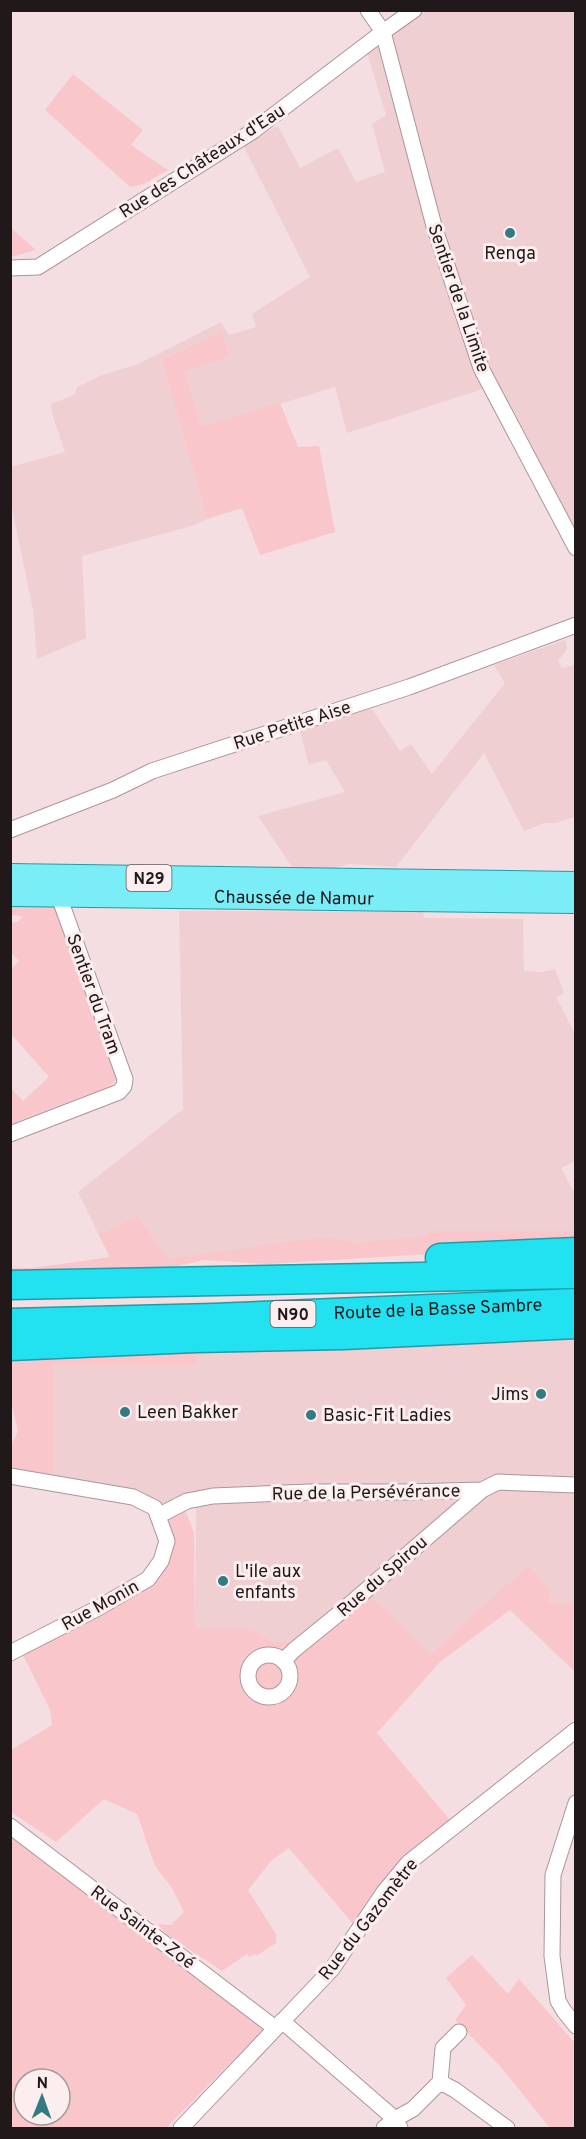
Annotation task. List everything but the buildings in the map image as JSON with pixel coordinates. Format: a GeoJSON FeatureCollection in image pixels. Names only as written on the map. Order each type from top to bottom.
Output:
{"type":"FeatureCollection","features":[{"type":"Feature","properties":{"kind":"highway"},"geometry":{"type":"LineString","coordinates":[[123,1282],[220,1266],[576,1252]]}},
{"type":"Feature","properties":{"kind":"highway","name":"Route de la Basse Sambre"},"geometry":{"type":"LineString","coordinates":[[10,1285],[576,1274]]}},
{"type":"Feature","properties":{"kind":"highway","name":"Route de la Basse Sambre"},"geometry":{"type":"LineString","coordinates":[[12,1340],[214,1318],[576,1303]]}},
{"type":"Feature","properties":{"kind":"highway"},"geometry":{"type":"LineString","coordinates":[[97,1343],[214,1318]]}},
{"type":"Feature","properties":{"kind":"highway"},"geometry":{"type":"LineString","coordinates":[[12,1340],[97,1343],[576,1324]]}},
{"type":"Feature","properties":{"kind":"main road","name":"Chaussée de Namur"},"geometry":{"type":"LineString","coordinates":[[10,876],[576,884]]}},
{"type":"Feature","properties":{"kind":"main road","name":"N29"},"geometry":{"type":"LineString","coordinates":[[444,899],[454,892],[559,892],[576,888]]}},
{"type":"Feature","properties":{"kind":"main road","name":"Chaussée de Namur"},"geometry":{"type":"LineString","coordinates":[[10,894],[576,901]]}},
{"type":"Feature","properties":{"kind":"street","name":"Sentier de la Limite"},"geometry":{"type":"LineString","coordinates":[[368,10],[383,32],[435,226],[481,368],[576,548]]}},
{"type":"Feature","properties":{"kind":"street","name":"Rue des Châteaux d'Eau"},"geometry":{"type":"LineString","coordinates":[[10,268],[38,267],[246,136],[414,10]]}},
{"type":"Feature","properties":{"kind":"street","name":"Rue Petite Aise"},"geometry":{"type":"LineString","coordinates":[[10,831],[172,764],[410,687],[576,624]]}},
{"type":"Feature","properties":{"kind":"street","name":"Sentier du Tram"},"geometry":{"type":"LineString","coordinates":[[10,1134],[118,1092],[124,1086],[125,1079],[58,894]]}},
{"type":"Feature","properties":{"kind":"street"},"geometry":{"type":"LineString","coordinates":[[10,1476],[133,1497],[155,1508],[158,1516]]}},
{"type":"Feature","properties":{"kind":"street","name":"Rue de la Persévérance"},"geometry":{"type":"LineString","coordinates":[[158,1516],[187,1501],[213,1496],[310,1492],[482,1490],[498,1482],[576,1485]]}},
{"type":"Feature","properties":{"kind":"street","name":"Rue du Spirou"},"geometry":{"type":"LineString","coordinates":[[283,1661],[482,1490]]}},
{"type":"Feature","properties":{"kind":"street","name":"Rue Monin"},"geometry":{"type":"LineString","coordinates":[[10,1653],[98,1608],[148,1579],[161,1561],[167,1540],[158,1516]]}},
{"type":"Feature","properties":{"kind":"street","name":"Rue du Gazomètre"},"geometry":{"type":"LineString","coordinates":[[181,2128],[332,1969],[384,1892],[408,1863],[576,1730]]}},
{"type":"Feature","properties":{"kind":"street"},"geometry":{"type":"LineString","coordinates":[[576,1803],[553,1875],[552,1956],[558,2001],[576,2026]]}},
{"type":"Feature","properties":{"kind":"street","name":"Rue Sainte-Zoé"},"geometry":{"type":"LineString","coordinates":[[10,1826],[279,2024],[393,2125]]}},
{"type":"Feature","properties":{"kind":"street"},"geometry":{"type":"LineString","coordinates":[[393,2125],[440,2082],[443,2049],[459,2032]]}},
{"type":"Feature","properties":{"kind":"street"},"geometry":{"type":"LineString","coordinates":[[440,2082],[455,2090],[507,2128]]}},
{"type":"Feature","properties":{"kind":"shaded area"},"geometry":{"type":"Polygon","coordinates":[[[425,11],[575,11],[575,550],[489,387],[347,433],[335,387],[201,428],[185,370],[229,352],[222,331],[162,360],[207,519],[195,525],[82,556],[86,638],[37,659],[33,610],[11,503],[10,467],[65,452],[51,404],[74,395],[77,387],[102,375],[136,365],[221,322],[229,335],[256,327],[252,314],[310,277],[242,143],[278,126],[300,168],[338,148],[356,182],[385,172],[372,124],[386,115],[367,53],[425,11]]]}},
{"type":"Feature","properties":{"kind":"shaded area"},"geometry":{"type":"Polygon","coordinates":[[[73,74],[143,130],[131,145],[168,170],[144,184],[130,187],[45,110],[73,74]]]}},
{"type":"Feature","properties":{"kind":"shaded area"},"geometry":{"type":"Polygon","coordinates":[[[11,228],[36,250],[11,257],[11,228]]]}},
{"type":"Feature","properties":{"kind":"shaded area"},"geometry":{"type":"Polygon","coordinates":[[[222,331],[229,352],[225,358],[185,371],[201,427],[280,403],[298,447],[319,446],[335,532],[260,555],[242,508],[207,519],[162,360],[222,331]]]}},
{"type":"Feature","properties":{"kind":"shaded area"},"geometry":{"type":"Polygon","coordinates":[[[565,640],[567,649],[558,661],[562,668],[575,665],[575,817],[555,823],[544,823],[524,831],[484,753],[396,867],[349,864],[331,869],[294,870],[258,816],[345,792],[326,760],[309,765],[300,732],[351,712],[372,709],[400,751],[411,744],[432,774],[505,683],[494,665],[565,640]]]}},
{"type":"Feature","properties":{"kind":"shaded area"},"geometry":{"type":"Polygon","coordinates":[[[58,904],[118,1073],[116,1080],[110,1086],[11,1124],[10,1087],[23,1101],[49,1077],[11,1034],[11,969],[19,961],[11,953],[11,923],[19,921],[22,916],[11,915],[11,905],[58,904]]]}},
{"type":"Feature","properties":{"kind":"shaded area"},"geometry":{"type":"Polygon","coordinates":[[[179,911],[423,912],[424,918],[523,919],[524,971],[542,972],[555,969],[564,993],[556,997],[575,1034],[575,1161],[561,1168],[575,1194],[575,1231],[427,1231],[426,1236],[395,1240],[352,1243],[323,1240],[114,1266],[78,1192],[183,1109],[179,911]]]}},
{"type":"Feature","properties":{"kind":"shaded area"},"geometry":{"type":"Polygon","coordinates":[[[137,1216],[168,1259],[325,1237],[356,1243],[426,1236],[427,1231],[575,1231],[575,1245],[268,1264],[203,1260],[147,1273],[11,1275],[10,1268],[32,1268],[110,1257],[99,1235],[137,1216]]]}},
{"type":"Feature","properties":{"kind":"shaded area"},"geometry":{"type":"Polygon","coordinates":[[[575,1336],[575,1604],[549,1604],[528,1567],[430,1655],[385,1609],[360,1589],[293,1643],[272,1641],[252,1629],[195,1629],[196,1508],[185,1494],[173,1503],[146,1505],[26,1478],[53,1473],[53,1364],[196,1365],[196,1344],[575,1336]]]}},
{"type":"Feature","properties":{"kind":"shaded area"},"geometry":{"type":"Polygon","coordinates":[[[196,1344],[196,1365],[53,1365],[53,1473],[26,1478],[11,1472],[11,1446],[18,1431],[11,1401],[10,1353],[196,1344]]]}},
{"type":"Feature","properties":{"kind":"shaded area"},"geometry":{"type":"Polygon","coordinates":[[[184,1507],[194,1533],[195,1629],[252,1629],[272,1641],[293,1643],[360,1589],[385,1609],[430,1655],[528,1566],[549,1589],[549,1604],[575,1604],[575,1672],[510,1610],[440,1662],[377,1733],[450,1820],[386,1878],[353,1924],[289,1848],[272,1860],[248,1890],[276,1934],[276,1943],[256,1956],[255,1954],[249,1957],[247,1954],[222,1971],[166,1934],[158,1924],[171,1925],[184,1912],[172,1888],[155,1866],[137,1814],[104,1799],[56,1842],[11,1812],[11,1750],[52,1725],[50,1710],[22,1653],[148,1579],[168,1557],[168,1520],[184,1507]]]}},
{"type":"Feature","properties":{"kind":"shaded area"},"geometry":{"type":"Polygon","coordinates":[[[10,1831],[258,2022],[263,2030],[166,2128],[11,2128],[10,1831]]]}},
{"type":"Feature","properties":{"kind":"shaded area"},"geometry":{"type":"Polygon","coordinates":[[[472,1955],[508,1994],[519,1979],[575,2043],[575,2128],[550,2128],[500,2066],[455,2020],[466,2005],[446,1978],[472,1955]]]}},
{"type":"Feature","properties":{"kind":"place","name":"Renga"},"geometry":{"type":"Point","coordinates":[510,233]}},
{"type":"Feature","properties":{"kind":"place","name":"Jims"},"geometry":{"type":"Point","coordinates":[541,1394]}},
{"type":"Feature","properties":{"kind":"place","name":"Leen Bakker"},"geometry":{"type":"Point","coordinates":[125,1412]}},
{"type":"Feature","properties":{"kind":"place","name":"Basic-Fit Ladies"},"geometry":{"type":"Point","coordinates":[311,1415]}},
{"type":"Feature","properties":{"kind":"place","name":"L'ile aux enfants"},"geometry":{"type":"Point","coordinates":[223,1581]}}]}
